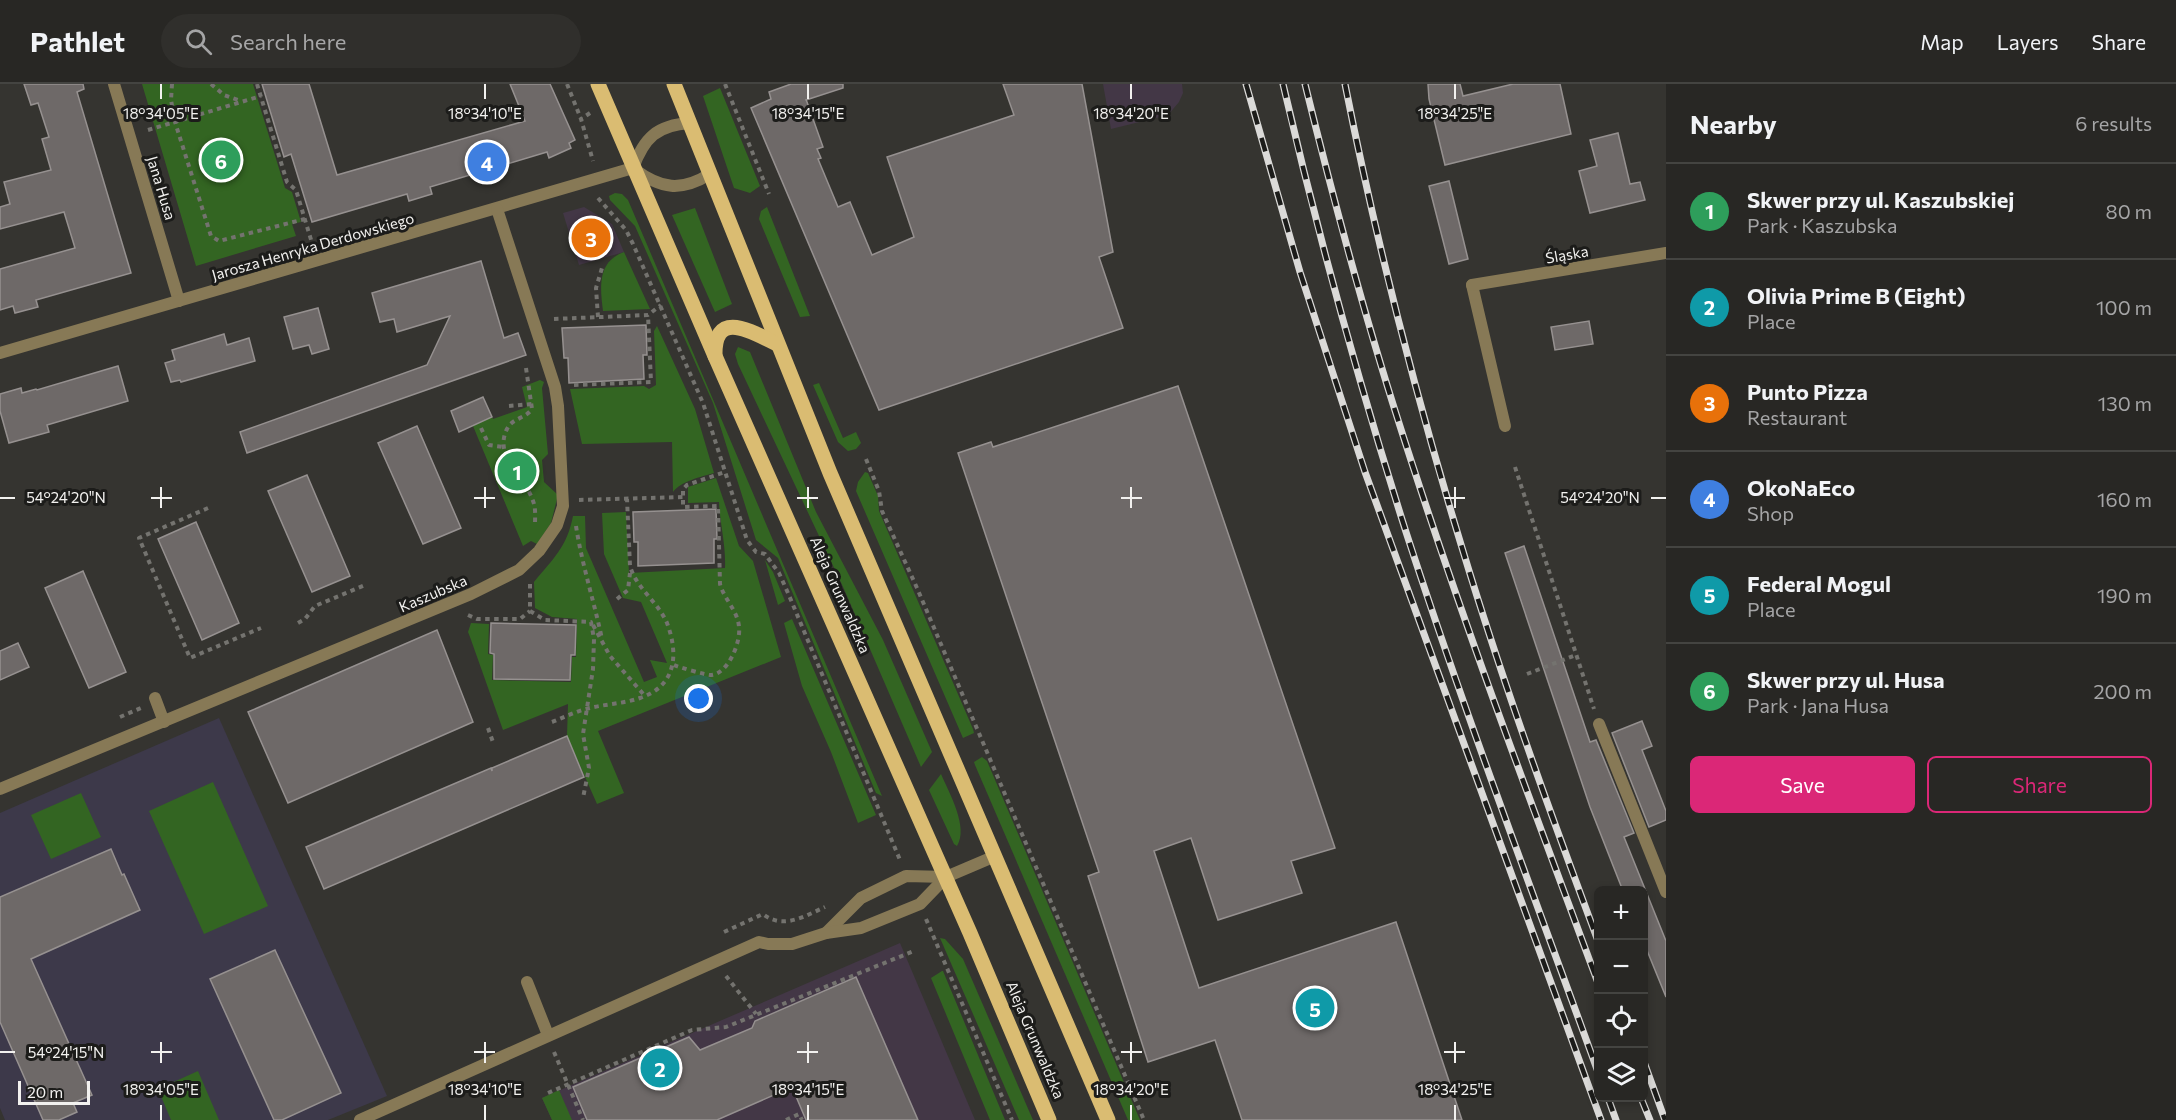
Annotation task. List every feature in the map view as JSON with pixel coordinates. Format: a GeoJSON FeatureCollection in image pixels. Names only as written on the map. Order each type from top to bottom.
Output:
{"type":"FeatureCollection","features":[{"type":"Feature","properties":{"kind":"main road","name":"Aleja Grunwaldzka"},"geometry":{"type":"LineString","coordinates":[[598,84],[715,356],[946,877],[1049,1120]]}},
{"type":"Feature","properties":{"kind":"main road"},"geometry":{"type":"LineString","coordinates":[[674,84],[777,344],[993,856],[1108,1120]]}},
{"type":"Feature","properties":{"kind":"main road"},"geometry":{"type":"LineString","coordinates":[[715,356],[714,344],[717,335],[732,327],[741,327],[777,344]]}},
{"type":"Feature","properties":{"kind":"street","name":"Jana Husa"},"geometry":{"type":"LineString","coordinates":[[114,84],[179,301]]}},
{"type":"Feature","properties":{"kind":"street"},"geometry":{"type":"LineString","coordinates":[[690,123],[677,124],[653,134],[644,144],[633,168],[657,183],[671,186],[694,183],[710,174]]}},
{"type":"Feature","properties":{"kind":"street","name":"Jarosza Henryka Derdowskiego"},"geometry":{"type":"LineString","coordinates":[[0,353],[633,168]]}},
{"type":"Feature","properties":{"kind":"street","name":"Kaszubska"},"geometry":{"type":"LineString","coordinates":[[0,789],[385,631],[498,582],[519,570],[539,551],[557,525],[563,499],[558,406],[555,387],[497,209]]}},
{"type":"Feature","properties":{"kind":"street","name":"Śląska"},"geometry":{"type":"LineString","coordinates":[[1505,426],[1472,285],[1666,254]]}},
{"type":"Feature","properties":{"kind":"street"},"geometry":{"type":"LineString","coordinates":[[155,698],[164,722]]}},
{"type":"Feature","properties":{"kind":"street"},"geometry":{"type":"LineString","coordinates":[[1599,724],[1666,892]]}},
{"type":"Feature","properties":{"kind":"street"},"geometry":{"type":"LineString","coordinates":[[360,1120],[759,942],[792,944],[826,933],[861,928],[920,904],[946,877],[993,856]]}},
{"type":"Feature","properties":{"kind":"street"},"geometry":{"type":"LineString","coordinates":[[826,933],[861,898],[906,876],[946,877]]}},
{"type":"Feature","properties":{"kind":"street"},"geometry":{"type":"LineString","coordinates":[[527,982],[548,1035]]}},
{"type":"Feature","properties":{"kind":"path"},"geometry":{"type":"LineString","coordinates":[[172,84],[171,100],[176,122],[211,236],[219,241],[305,219]]}},
{"type":"Feature","properties":{"kind":"path"},"geometry":{"type":"LineString","coordinates":[[210,84],[224,95],[243,102]]}},
{"type":"Feature","properties":{"kind":"path"},"geometry":{"type":"LineString","coordinates":[[257,84],[287,182],[296,190],[312,243]]}},
{"type":"Feature","properties":{"kind":"path"},"geometry":{"type":"LineString","coordinates":[[567,84],[581,119],[593,162]]}},
{"type":"Feature","properties":{"kind":"path"},"geometry":{"type":"LineString","coordinates":[[725,84],[769,194]]}},
{"type":"Feature","properties":{"kind":"path"},"geometry":{"type":"LineString","coordinates":[[148,130],[261,96]]}},
{"type":"Feature","properties":{"kind":"path"},"geometry":{"type":"LineString","coordinates":[[581,119],[591,112]]}},
{"type":"Feature","properties":{"kind":"path"},"geometry":{"type":"LineString","coordinates":[[598,198],[626,230],[703,403],[747,540],[756,552],[765,554],[779,573],[906,876]]}},
{"type":"Feature","properties":{"kind":"path"},"geometry":{"type":"LineString","coordinates":[[598,317],[596,288],[602,268]]}},
{"type":"Feature","properties":{"kind":"path"},"geometry":{"type":"LineString","coordinates":[[554,318],[648,315],[660,305]]}},
{"type":"Feature","properties":{"kind":"path"},"geometry":{"type":"LineString","coordinates":[[574,385],[651,382],[648,315]]}},
{"type":"Feature","properties":{"kind":"path"},"geometry":{"type":"LineString","coordinates":[[526,368],[532,404],[530,413],[512,421],[507,429],[503,447],[534,502],[534,533]]}},
{"type":"Feature","properties":{"kind":"path"},"geometry":{"type":"LineString","coordinates":[[509,405],[532,404]]}},
{"type":"Feature","properties":{"kind":"path"},"geometry":{"type":"LineString","coordinates":[[481,428],[489,445],[503,447]]}},
{"type":"Feature","properties":{"kind":"path"},"geometry":{"type":"LineString","coordinates":[[866,459],[879,490],[882,511],[1144,1120]]}},
{"type":"Feature","properties":{"kind":"path"},"geometry":{"type":"LineString","coordinates":[[1515,467],[1599,724]]}},
{"type":"Feature","properties":{"kind":"path"},"geometry":{"type":"LineString","coordinates":[[674,664],[710,675],[717,673],[729,663],[738,643],[740,633],[737,617],[722,593],[720,584],[718,507],[683,507],[683,489],[687,485],[725,472]]}},
{"type":"Feature","properties":{"kind":"path"},"geometry":{"type":"LineString","coordinates":[[584,501],[683,496]]}},
{"type":"Feature","properties":{"kind":"path"},"geometry":{"type":"LineString","coordinates":[[617,600],[628,590],[630,566],[627,499]]}},
{"type":"Feature","properties":{"kind":"path"},"geometry":{"type":"LineString","coordinates":[[208,508],[139,538],[190,658],[261,628]]}},
{"type":"Feature","properties":{"kind":"path"},"geometry":{"type":"LineString","coordinates":[[574,517],[581,556],[592,592],[602,639]]}},
{"type":"Feature","properties":{"kind":"path"},"geometry":{"type":"LineString","coordinates":[[552,722],[585,709],[640,699],[666,681],[674,664],[667,623],[646,590],[633,575],[630,566]]}},
{"type":"Feature","properties":{"kind":"path"},"geometry":{"type":"LineString","coordinates":[[468,615],[477,619],[520,620],[530,611],[530,581]]}},
{"type":"Feature","properties":{"kind":"path"},"geometry":{"type":"LineString","coordinates":[[298,623],[305,620],[315,606],[365,585]]}},
{"type":"Feature","properties":{"kind":"path"},"geometry":{"type":"LineString","coordinates":[[530,611],[545,620],[591,622]]}},
{"type":"Feature","properties":{"kind":"path"},"geometry":{"type":"LineString","coordinates":[[591,622],[610,656],[645,696]]}},
{"type":"Feature","properties":{"kind":"path"},"geometry":{"type":"LineString","coordinates":[[583,798],[589,768],[583,734],[585,709],[593,669],[594,639],[591,622]]}},
{"type":"Feature","properties":{"kind":"path"},"geometry":{"type":"LineString","coordinates":[[1527,674],[1576,655]]}},
{"type":"Feature","properties":{"kind":"path"},"geometry":{"type":"LineString","coordinates":[[633,684],[640,699]]}},
{"type":"Feature","properties":{"kind":"path"},"geometry":{"type":"LineString","coordinates":[[488,728],[494,745]]}},
{"type":"Feature","properties":{"kind":"path"},"geometry":{"type":"LineString","coordinates":[[920,904],[1012,1120]]}},
{"type":"Feature","properties":{"kind":"path"},"geometry":{"type":"LineString","coordinates":[[724,932],[764,914],[776,922],[790,922],[826,906]]}},
{"type":"Feature","properties":{"kind":"path"},"geometry":{"type":"LineString","coordinates":[[548,1093],[692,1030],[726,1027],[914,951]]}},
{"type":"Feature","properties":{"kind":"path"},"geometry":{"type":"LineString","coordinates":[[715,962],[756,1014]]}},
{"type":"Feature","properties":{"kind":"path"},"geometry":{"type":"LineString","coordinates":[[558,1060],[583,1120]]}},
{"type":"Feature","properties":{"kind":"path"},"geometry":{"type":"LineString","coordinates":[[786,1120],[799,1114],[802,1120]]}},
{"type":"Feature","properties":{"kind":"shaded area"},"geometry":{"type":"Polygon","coordinates":[[[1103,84],[1182,84],[1183,93],[1168,115],[1111,129],[1103,84]]]}},
{"type":"Feature","properties":{"kind":"shaded area"},"geometry":{"type":"Polygon","coordinates":[[[584,207],[612,224],[624,252],[579,265],[563,213],[584,207]]]}},
{"type":"Feature","properties":{"kind":"shaded area"},"geometry":{"type":"Polygon","coordinates":[[[219,718],[387,1096],[328,1120],[5,1120],[0,1108],[0,813],[219,718]]]}},
{"type":"Feature","properties":{"kind":"shaded area"},"geometry":{"type":"Polygon","coordinates":[[[900,943],[975,1120],[552,1120],[542,1098],[900,943]]]}},
{"type":"Feature","properties":{"kind":"green space"},"geometry":{"type":"Polygon","coordinates":[[[142,84],[253,84],[285,188],[292,192],[301,222],[292,224],[296,236],[196,266],[142,84]]]}},
{"type":"Feature","properties":{"kind":"green space"},"geometry":{"type":"Polygon","coordinates":[[[720,88],[760,186],[750,193],[734,188],[703,96],[720,88]]]}},
{"type":"Feature","properties":{"kind":"green space"},"geometry":{"type":"Polygon","coordinates":[[[615,193],[622,194],[628,200],[882,796],[876,793],[778,558],[756,540],[713,403],[635,226],[610,200],[609,196],[615,193]]]}},
{"type":"Feature","properties":{"kind":"green space"},"geometry":{"type":"Polygon","coordinates":[[[767,207],[810,316],[800,317],[759,219],[761,211],[767,207]]]}},
{"type":"Feature","properties":{"kind":"green space"},"geometry":{"type":"Polygon","coordinates":[[[695,208],[732,304],[715,312],[672,215],[695,208]]]}},
{"type":"Feature","properties":{"kind":"green space"},"geometry":{"type":"Polygon","coordinates":[[[624,252],[650,309],[603,311],[602,276],[609,262],[624,252]]]}},
{"type":"Feature","properties":{"kind":"green space"},"geometry":{"type":"Polygon","coordinates":[[[657,326],[695,409],[714,473],[686,482],[673,492],[672,442],[582,444],[570,389],[644,386],[649,389],[656,385],[654,331],[657,326]]]}},
{"type":"Feature","properties":{"kind":"green space"},"geometry":{"type":"Polygon","coordinates":[[[738,347],[750,352],[816,512],[883,640],[932,752],[921,767],[844,589],[738,364],[735,354],[738,347]]]}},
{"type":"Feature","properties":{"kind":"green space"},"geometry":{"type":"Polygon","coordinates":[[[540,380],[544,382],[542,388],[548,454],[542,460],[544,482],[558,495],[551,523],[537,544],[531,541],[523,546],[473,426],[492,417],[493,419],[527,407],[522,387],[540,380]]]}},
{"type":"Feature","properties":{"kind":"green space"},"geometry":{"type":"Polygon","coordinates":[[[819,383],[843,438],[856,432],[861,443],[856,449],[848,451],[838,442],[813,385],[819,383]]]}},
{"type":"Feature","properties":{"kind":"green space"},"geometry":{"type":"Polygon","coordinates":[[[865,472],[868,473],[878,496],[879,511],[973,729],[974,733],[963,738],[856,491],[858,482],[865,472]]]}},
{"type":"Feature","properties":{"kind":"green space"},"geometry":{"type":"Polygon","coordinates":[[[716,478],[739,546],[753,561],[781,657],[598,731],[624,793],[597,804],[567,736],[568,704],[503,730],[468,632],[471,623],[489,624],[488,654],[493,655],[492,680],[571,682],[572,657],[576,657],[577,619],[552,617],[535,608],[534,582],[563,544],[573,516],[585,516],[586,548],[644,682],[657,677],[650,660],[667,663],[641,602],[623,598],[604,554],[602,513],[626,512],[629,573],[725,568],[719,502],[688,503],[688,487],[716,478]]]}},
{"type":"Feature","properties":{"kind":"green space"},"geometry":{"type":"Polygon","coordinates":[[[765,560],[773,572],[785,601],[778,605],[765,560]]]}},
{"type":"Feature","properties":{"kind":"green space"},"geometry":{"type":"Polygon","coordinates":[[[792,619],[876,815],[858,823],[831,752],[802,686],[784,623],[792,619]]]}},
{"type":"Feature","properties":{"kind":"green space"},"geometry":{"type":"Polygon","coordinates":[[[982,757],[987,761],[1140,1120],[1128,1120],[975,765],[974,762],[982,757]]]}},
{"type":"Feature","properties":{"kind":"green space"},"geometry":{"type":"Polygon","coordinates":[[[941,774],[953,800],[961,829],[957,846],[929,790],[941,774]]]}},
{"type":"Feature","properties":{"kind":"green space"},"geometry":{"type":"Polygon","coordinates":[[[213,782],[268,906],[204,934],[149,811],[213,782]]]}},
{"type":"Feature","properties":{"kind":"green space"},"geometry":{"type":"Polygon","coordinates":[[[81,793],[101,837],[51,859],[31,815],[81,793]]]}},
{"type":"Feature","properties":{"kind":"green space"},"geometry":{"type":"Polygon","coordinates":[[[940,938],[945,939],[963,959],[1033,1120],[1019,1120],[940,938]]]}},
{"type":"Feature","properties":{"kind":"green space"},"geometry":{"type":"Polygon","coordinates":[[[942,971],[1005,1120],[990,1120],[931,978],[942,971]]]}},
{"type":"Feature","properties":{"kind":"green space"},"geometry":{"type":"Polygon","coordinates":[[[198,1071],[219,1120],[171,1120],[158,1089],[198,1071]]]}},
{"type":"Feature","properties":{"kind":"green space"},"geometry":{"type":"Polygon","coordinates":[[[559,1090],[572,1120],[552,1120],[542,1098],[559,1090]]]}},
{"type":"Feature","properties":{"kind":"building"},"geometry":{"type":"Polygon","coordinates":[[[24,84],[83,84],[84,89],[77,92],[131,273],[36,300],[38,307],[15,313],[13,306],[0,310],[0,269],[75,248],[64,212],[0,229],[0,207],[10,204],[4,182],[51,170],[42,139],[49,137],[38,103],[31,105],[24,84]]]}},
{"type":"Feature","properties":{"kind":"building"},"geometry":{"type":"Polygon","coordinates":[[[262,84],[309,84],[337,175],[525,121],[510,84],[550,84],[575,140],[569,143],[571,148],[549,158],[547,152],[430,187],[432,194],[409,201],[407,194],[312,222],[291,154],[284,157],[262,84]]]}},
{"type":"Feature","properties":{"kind":"building"},"geometry":{"type":"Polygon","coordinates":[[[791,84],[843,84],[843,88],[806,100],[823,147],[817,149],[821,158],[818,159],[838,207],[850,202],[872,255],[914,237],[887,157],[1014,115],[1003,84],[1082,84],[1113,252],[1099,257],[1123,328],[879,410],[751,108],[771,99],[769,92],[791,84]]]}},
{"type":"Feature","properties":{"kind":"building"},"geometry":{"type":"Polygon","coordinates":[[[1428,84],[1460,84],[1463,96],[1513,84],[1560,84],[1571,134],[1445,165],[1429,99],[1428,84]]]}},
{"type":"Feature","properties":{"kind":"building"},"geometry":{"type":"Polygon","coordinates":[[[1618,133],[1630,184],[1640,182],[1645,200],[1590,213],[1579,171],[1597,166],[1590,140],[1618,133]]]}},
{"type":"Feature","properties":{"kind":"building"},"geometry":{"type":"Polygon","coordinates":[[[1449,181],[1468,259],[1449,264],[1429,186],[1449,181]]]}},
{"type":"Feature","properties":{"kind":"building"},"geometry":{"type":"Polygon","coordinates":[[[590,226],[591,230],[606,226],[611,244],[576,253],[571,232],[590,226]]]}},
{"type":"Feature","properties":{"kind":"building"},"geometry":{"type":"Polygon","coordinates":[[[481,261],[504,338],[518,333],[526,355],[247,453],[240,432],[427,365],[450,316],[397,332],[394,319],[380,322],[372,293],[481,261]]]}},
{"type":"Feature","properties":{"kind":"building"},"geometry":{"type":"Polygon","coordinates":[[[318,308],[329,349],[312,354],[309,345],[293,349],[284,317],[318,308]]]}},
{"type":"Feature","properties":{"kind":"building"},"geometry":{"type":"Polygon","coordinates":[[[1589,321],[1593,344],[1555,350],[1551,327],[1589,321]]]}},
{"type":"Feature","properties":{"kind":"building"},"geometry":{"type":"Polygon","coordinates":[[[646,325],[647,355],[643,355],[644,379],[569,383],[568,358],[564,358],[562,328],[646,325]]]}},
{"type":"Feature","properties":{"kind":"building"},"geometry":{"type":"Polygon","coordinates":[[[224,334],[227,345],[249,338],[255,361],[181,382],[180,380],[171,382],[165,363],[175,360],[172,350],[224,334]]]}},
{"type":"Feature","properties":{"kind":"building"},"geometry":{"type":"Polygon","coordinates":[[[118,366],[128,401],[47,425],[49,432],[9,443],[0,411],[0,394],[21,388],[22,393],[37,390],[118,366]]]}},
{"type":"Feature","properties":{"kind":"building"},"geometry":{"type":"Polygon","coordinates":[[[1178,386],[1335,848],[1291,861],[1302,893],[1218,920],[1191,838],[1154,851],[1199,988],[1396,922],[1462,1120],[1242,1120],[1215,1040],[1148,1062],[1088,876],[1099,872],[958,453],[991,442],[993,447],[1178,386]]]}},
{"type":"Feature","properties":{"kind":"building"},"geometry":{"type":"Polygon","coordinates":[[[483,397],[492,417],[459,432],[451,411],[483,397]]]}},
{"type":"Feature","properties":{"kind":"building"},"geometry":{"type":"Polygon","coordinates":[[[417,426],[461,528],[423,544],[378,443],[417,426]]]}},
{"type":"Feature","properties":{"kind":"building"},"geometry":{"type":"Polygon","coordinates":[[[307,475],[350,576],[312,592],[268,491],[307,475]]]}},
{"type":"Feature","properties":{"kind":"building"},"geometry":{"type":"Polygon","coordinates":[[[716,509],[717,539],[714,539],[714,563],[638,566],[638,542],[634,542],[633,512],[716,509]]]}},
{"type":"Feature","properties":{"kind":"building"},"geometry":{"type":"Polygon","coordinates":[[[196,522],[239,623],[202,640],[158,539],[196,522]]]}},
{"type":"Feature","properties":{"kind":"building"},"geometry":{"type":"Polygon","coordinates":[[[1524,546],[1590,742],[1596,740],[1634,833],[1624,837],[1644,886],[1621,886],[1590,807],[1505,553],[1524,546]]]}},
{"type":"Feature","properties":{"kind":"building"},"geometry":{"type":"Polygon","coordinates":[[[83,571],[126,672],[89,688],[45,588],[83,571]]]}},
{"type":"Feature","properties":{"kind":"building"},"geometry":{"type":"Polygon","coordinates":[[[491,623],[576,625],[575,655],[571,655],[570,680],[494,679],[494,654],[490,653],[491,623]]]}},
{"type":"Feature","properties":{"kind":"building"},"geometry":{"type":"Polygon","coordinates":[[[437,630],[473,722],[288,803],[248,712],[437,630]]]}},
{"type":"Feature","properties":{"kind":"building"},"geometry":{"type":"Polygon","coordinates":[[[18,643],[29,667],[0,680],[0,651],[18,643]]]}},
{"type":"Feature","properties":{"kind":"building"},"geometry":{"type":"Polygon","coordinates":[[[1642,721],[1652,746],[1642,750],[1666,811],[1666,820],[1649,827],[1612,733],[1642,721]]]}},
{"type":"Feature","properties":{"kind":"building"},"geometry":{"type":"Polygon","coordinates":[[[567,736],[584,777],[324,889],[306,847],[491,768],[492,771],[492,768],[567,736]]]}},
{"type":"Feature","properties":{"kind":"building"},"geometry":{"type":"Polygon","coordinates":[[[111,849],[140,910],[31,959],[92,1095],[73,1103],[77,1112],[59,1120],[43,1120],[0,1022],[0,897],[111,849]]]}},
{"type":"Feature","properties":{"kind":"building"},"geometry":{"type":"Polygon","coordinates":[[[1648,896],[1666,941],[1666,997],[1648,953],[1648,896]]]}},
{"type":"Feature","properties":{"kind":"building"},"geometry":{"type":"Polygon","coordinates":[[[275,950],[341,1093],[282,1120],[274,1120],[210,979],[275,950]]]}},
{"type":"Feature","properties":{"kind":"building"},"geometry":{"type":"Polygon","coordinates":[[[856,977],[918,1120],[806,1120],[792,1087],[717,1120],[587,1120],[573,1087],[689,1037],[700,1050],[752,1028],[755,1021],[856,977]]]}},
{"type":"Feature","properties":{"kind":"railway"},"geometry":{"type":"LineString","coordinates":[[1246,84],[1300,272],[1365,472],[1601,1120]]}},
{"type":"Feature","properties":{"kind":"railway"},"geometry":{"type":"LineString","coordinates":[[1283,84],[1340,309],[1406,532],[1476,736],[1594,1061]]}},
{"type":"Feature","properties":{"kind":"railway"},"geometry":{"type":"LineString","coordinates":[[1305,84],[1361,297],[1422,494],[1495,704],[1594,972]]}},
{"type":"Feature","properties":{"kind":"railway"},"geometry":{"type":"LineString","coordinates":[[1345,84],[1384,260],[1413,377],[1446,493],[1478,600],[1511,698],[1598,940]]}},
{"type":"Feature","properties":{"kind":"railway"},"geometry":{"type":"LineString","coordinates":[[1648,1073],[1665,1120]]}},
{"type":"Feature","properties":{"kind":"railway"},"geometry":{"type":"LineString","coordinates":[[1609,1102],[1616,1120]]}},
{"type":"Feature","properties":{"kind":"railway"},"geometry":{"type":"LineString","coordinates":[[1643,1102],[1650,1120]]}},
{"type":"Feature","properties":{"kind":"place","name":"Skwer przy ul. Husa"},"geometry":{"type":"Point","coordinates":[221,160]}},
{"type":"Feature","properties":{"kind":"place","name":"OkoNaEco"},"geometry":{"type":"Point","coordinates":[487,162]}},
{"type":"Feature","properties":{"kind":"place","name":"Punto Pizza"},"geometry":{"type":"Point","coordinates":[591,238]}},
{"type":"Feature","properties":{"kind":"place","name":"Skwer przy ul. Kaszubskiej"},"geometry":{"type":"Point","coordinates":[517,471]}},
{"type":"Feature","properties":{"kind":"place","name":"Federal Mogul"},"geometry":{"type":"Point","coordinates":[1315,1008]}},
{"type":"Feature","properties":{"kind":"place","name":"Olivia Prime B (Eight)"},"geometry":{"type":"Point","coordinates":[660,1068]}}]}
